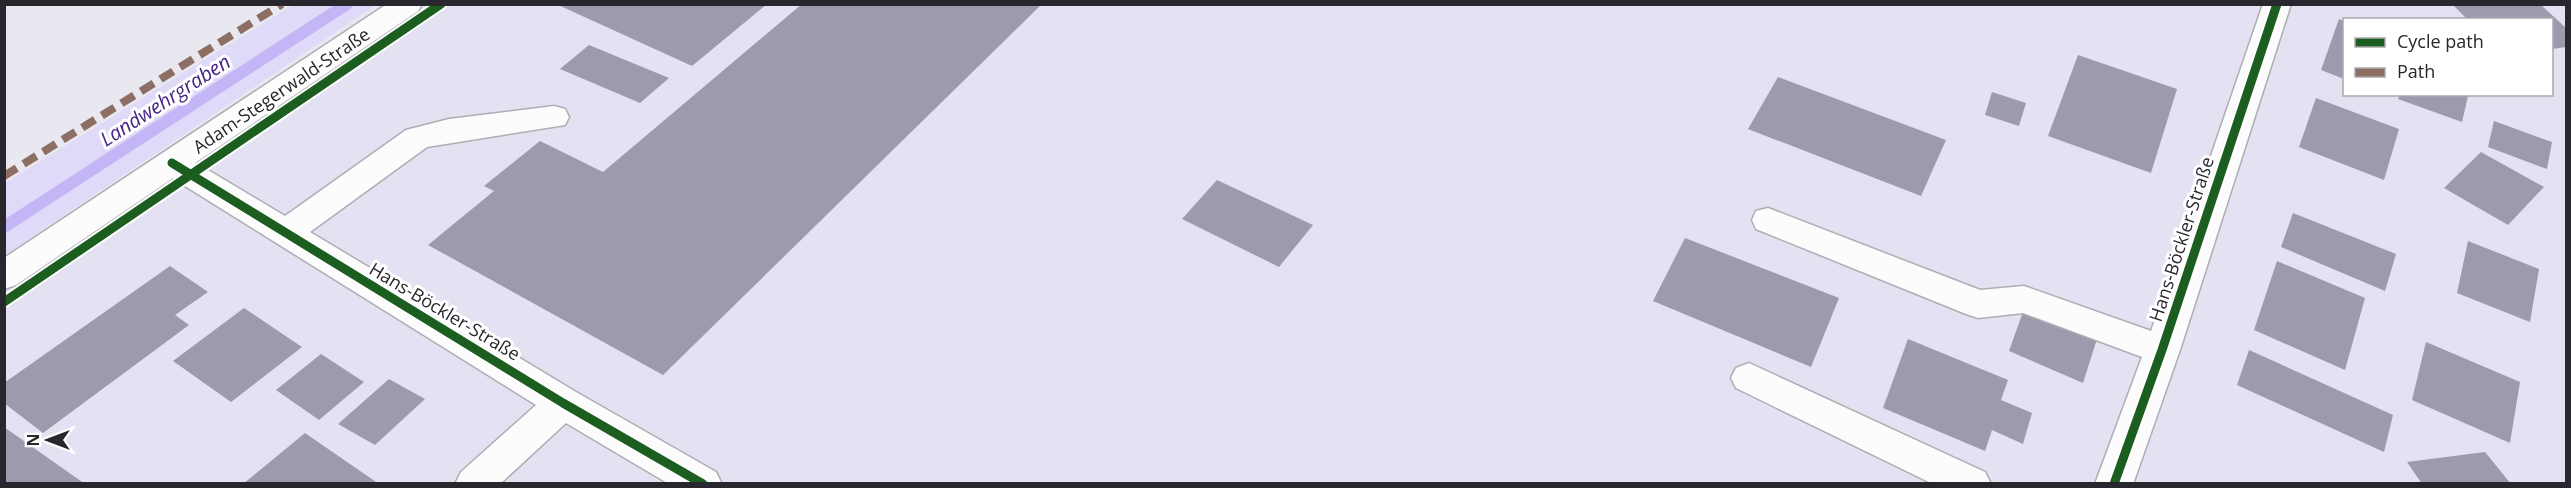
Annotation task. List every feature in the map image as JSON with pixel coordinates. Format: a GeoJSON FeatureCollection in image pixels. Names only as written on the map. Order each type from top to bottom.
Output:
{"type":"FeatureCollection","features":[{"type":"Feature","properties":{"kind":"street","name":"Adam-Stegerwald-Straße"},"geometry":{"type":"LineString","coordinates":[[4,276],[408,4]]}},
{"type":"Feature","properties":{"kind":"street","name":"Hans-Böckler-Straße"},"geometry":{"type":"LineString","coordinates":[[2114,483],[2162,350],[2277,4]]}},
{"type":"Feature","properties":{"kind":"street"},"geometry":{"type":"LineString","coordinates":[[285,233],[417,138],[449,130],[554,117]]}},
{"type":"Feature","properties":{"kind":"street","name":"Hans-Böckler-Straße"},"geometry":{"type":"LineString","coordinates":[[172,163],[563,403],[703,483]]}},
{"type":"Feature","properties":{"kind":"street"},"geometry":{"type":"LineString","coordinates":[[1768,220],[1978,304],[2024,299],[2162,350]]}},
{"type":"Feature","properties":{"kind":"street"},"geometry":{"type":"LineString","coordinates":[[1749,378],[1972,483]]}},
{"type":"Feature","properties":{"kind":"street"},"geometry":{"type":"LineString","coordinates":[[474,483],[563,403]]}},
{"type":"Feature","properties":{"kind":"shaded area"},"geometry":{"type":"Polygon","coordinates":[[[293,5],[376,5],[5,255],[5,183],[293,5]]]}},
{"type":"Feature","properties":{"kind":"shaded area"},"geometry":{"type":"Polygon","coordinates":[[[408,5],[2566,5],[2566,483],[5,484],[5,276],[408,5]]]}},
{"type":"Feature","properties":{"kind":"building"},"geometry":{"type":"Polygon","coordinates":[[[556,4],[767,4],[692,66],[556,4]]]}},
{"type":"Feature","properties":{"kind":"building"},"geometry":{"type":"Polygon","coordinates":[[[802,4],[1042,4],[663,375],[428,245],[494,191],[484,186],[540,141],[603,172],[802,4]]]}},
{"type":"Feature","properties":{"kind":"building"},"geometry":{"type":"Polygon","coordinates":[[[2452,4],[2540,4],[2566,28],[2566,47],[2553,49],[2553,18],[2466,18],[2452,4]]]}},
{"type":"Feature","properties":{"kind":"building"},"geometry":{"type":"Polygon","coordinates":[[[2339,19],[2343,21],[2343,79],[2321,70],[2339,19]]]}},
{"type":"Feature","properties":{"kind":"building"},"geometry":{"type":"Polygon","coordinates":[[[589,45],[669,78],[640,103],[560,69],[589,45]]]}},
{"type":"Feature","properties":{"kind":"building"},"geometry":{"type":"Polygon","coordinates":[[[2078,55],[2177,89],[2151,173],[2048,136],[2078,55]]]}},
{"type":"Feature","properties":{"kind":"building"},"geometry":{"type":"Polygon","coordinates":[[[1778,77],[1946,140],[1921,196],[1748,129],[1778,77]]]}},
{"type":"Feature","properties":{"kind":"building"},"geometry":{"type":"Polygon","coordinates":[[[1992,92],[2026,103],[2019,126],[1985,115],[1992,92]]]}},
{"type":"Feature","properties":{"kind":"building"},"geometry":{"type":"Polygon","coordinates":[[[2399,96],[2468,96],[2462,122],[2398,99],[2399,96]]]}},
{"type":"Feature","properties":{"kind":"building"},"geometry":{"type":"Polygon","coordinates":[[[2316,98],[2399,129],[2384,180],[2299,147],[2316,98]]]}},
{"type":"Feature","properties":{"kind":"building"},"geometry":{"type":"Polygon","coordinates":[[[2494,121],[2552,142],[2547,169],[2488,147],[2494,121]]]}},
{"type":"Feature","properties":{"kind":"building"},"geometry":{"type":"Polygon","coordinates":[[[2481,152],[2544,187],[2508,225],[2444,188],[2481,152]]]}},
{"type":"Feature","properties":{"kind":"building"},"geometry":{"type":"Polygon","coordinates":[[[1217,180],[1313,225],[1279,267],[1182,219],[1217,180]]]}},
{"type":"Feature","properties":{"kind":"building"},"geometry":{"type":"Polygon","coordinates":[[[2293,213],[2396,254],[2385,291],[2281,247],[2293,213]]]}},
{"type":"Feature","properties":{"kind":"building"},"geometry":{"type":"Polygon","coordinates":[[[1685,238],[1839,298],[1811,367],[1653,301],[1685,238]]]}},
{"type":"Feature","properties":{"kind":"building"},"geometry":{"type":"Polygon","coordinates":[[[2468,241],[2539,269],[2530,322],[2457,293],[2468,241]]]}},
{"type":"Feature","properties":{"kind":"building"},"geometry":{"type":"Polygon","coordinates":[[[2277,261],[2365,298],[2345,370],[2254,330],[2277,261]]]}},
{"type":"Feature","properties":{"kind":"building"},"geometry":{"type":"Polygon","coordinates":[[[170,266],[208,292],[175,315],[189,325],[43,433],[4,403],[4,383],[170,266]]]}},
{"type":"Feature","properties":{"kind":"building"},"geometry":{"type":"Polygon","coordinates":[[[244,308],[302,347],[231,402],[173,361],[244,308]]]}},
{"type":"Feature","properties":{"kind":"building"},"geometry":{"type":"Polygon","coordinates":[[[2024,309],[2097,339],[2083,383],[2009,351],[2024,309]]]}},
{"type":"Feature","properties":{"kind":"building"},"geometry":{"type":"Polygon","coordinates":[[[1908,339],[2008,380],[2001,400],[2032,413],[2023,444],[1992,430],[1985,451],[1883,408],[1908,339]]]}},
{"type":"Feature","properties":{"kind":"building"},"geometry":{"type":"Polygon","coordinates":[[[2426,342],[2520,382],[2510,443],[2412,400],[2426,342]]]}},
{"type":"Feature","properties":{"kind":"building"},"geometry":{"type":"Polygon","coordinates":[[[2249,350],[2393,415],[2384,452],[2237,385],[2249,350]]]}},
{"type":"Feature","properties":{"kind":"building"},"geometry":{"type":"Polygon","coordinates":[[[321,354],[364,382],[319,420],[276,390],[321,354]]]}},
{"type":"Feature","properties":{"kind":"building"},"geometry":{"type":"Polygon","coordinates":[[[389,379],[425,399],[375,445],[338,424],[389,379]]]}},
{"type":"Feature","properties":{"kind":"building"},"geometry":{"type":"Polygon","coordinates":[[[4,427],[85,484],[4,484],[4,427]]]}},
{"type":"Feature","properties":{"kind":"building"},"geometry":{"type":"Polygon","coordinates":[[[305,433],[379,484],[243,484],[305,433]]]}},
{"type":"Feature","properties":{"kind":"building"},"geometry":{"type":"Polygon","coordinates":[[[2485,452],[2511,484],[2422,484],[2407,462],[2485,452]]]}},
{"type":"Feature","properties":{"kind":"waterway","name":"Landwehrgraben"},"geometry":{"type":"LineString","coordinates":[[4,227],[347,4]]}},
{"type":"Feature","properties":{"kind":"marked path"},"geometry":{"type":"LineString","coordinates":[[4,176],[282,4]]}},
{"type":"Feature","properties":{"kind":"cycle path"},"geometry":{"type":"LineString","coordinates":[[4,302],[441,4]]}},
{"type":"Feature","properties":{"kind":"cycle path"},"geometry":{"type":"LineString","coordinates":[[2114,484],[2162,350],[2277,4]]}},
{"type":"Feature","properties":{"kind":"cycle path"},"geometry":{"type":"LineString","coordinates":[[172,163],[563,403],[703,484]]}}]}
